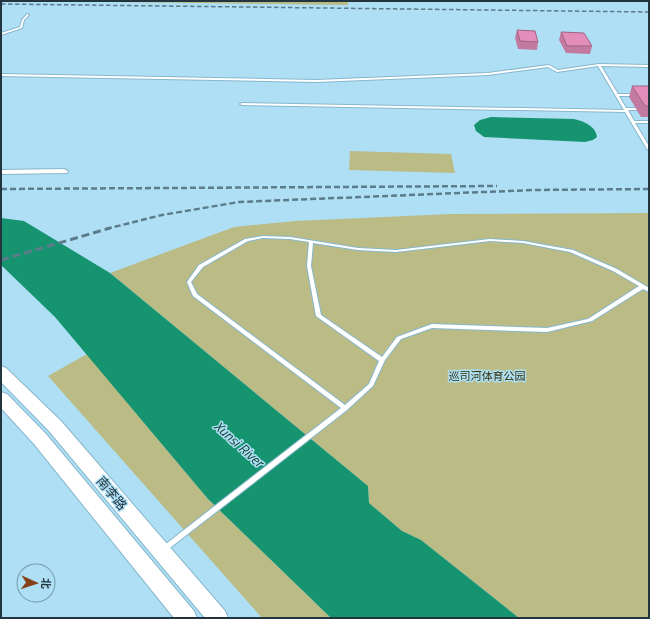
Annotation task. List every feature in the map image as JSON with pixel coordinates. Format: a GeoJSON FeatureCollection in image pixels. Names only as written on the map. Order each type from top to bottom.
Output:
{"type":"FeatureCollection","features":[{"type":"Feature","properties":{"kind":"main road","name":"南李路"},"geometry":{"type":"LineString","coordinates":[[1,372],[55,426],[218,618]]}},
{"type":"Feature","properties":{"kind":"main road","name":"南李路"},"geometry":{"type":"LineString","coordinates":[[1,398],[40,439],[187,618]]}},
{"type":"Feature","properties":{"kind":"street"},"geometry":{"type":"LineString","coordinates":[[1,172],[64,171]]}},
{"type":"Feature","properties":{"kind":"lane"},"geometry":{"type":"LineString","coordinates":[[1,34],[21,27],[23,20],[28,15]]}},
{"type":"Feature","properties":{"kind":"lane"},"geometry":{"type":"LineString","coordinates":[[599,65],[649,149]]}},
{"type":"Feature","properties":{"kind":"lane"},"geometry":{"type":"LineString","coordinates":[[1,75],[316,81],[488,74],[549,66],[557,71],[599,65],[649,66]]}},
{"type":"Feature","properties":{"kind":"lane"},"geometry":{"type":"LineString","coordinates":[[617,95],[649,95]]}},
{"type":"Feature","properties":{"kind":"lane"},"geometry":{"type":"LineString","coordinates":[[242,104],[637,109]]}},
{"type":"Feature","properties":{"kind":"lane"},"geometry":{"type":"LineString","coordinates":[[633,122],[649,122]]}},
{"type":"Feature","properties":{"kind":"lane"},"geometry":{"type":"LineString","coordinates":[[344,408],[195,296],[189,282],[201,266],[247,240],[263,237],[311,241],[358,249],[396,251],[490,240],[523,242],[571,251],[615,270],[649,290]]}},
{"type":"Feature","properties":{"kind":"lane"},"geometry":{"type":"LineString","coordinates":[[311,241],[309,266],[319,316],[382,360]]}},
{"type":"Feature","properties":{"kind":"lane"},"geometry":{"type":"LineString","coordinates":[[161,551],[318,429],[371,385],[382,360],[398,338],[432,326],[547,330],[590,320],[642,287]]}},
{"type":"Feature","properties":{"kind":"green space"},"geometry":{"type":"Polygon","coordinates":[[[31,1],[348,1],[348,5],[31,1]]]}},
{"type":"Feature","properties":{"kind":"green space"},"geometry":{"type":"Polygon","coordinates":[[[350,151],[451,154],[455,173],[349,170],[350,151]]]}},
{"type":"Feature","properties":{"kind":"green space","name":"巡司河体育公园"},"geometry":{"type":"Polygon","coordinates":[[[649,213],[649,618],[519,618],[421,540],[402,531],[369,503],[368,486],[110,273],[234,227],[295,221],[451,214],[649,213]]]}},
{"type":"Feature","properties":{"kind":"green space"},"geometry":{"type":"Polygon","coordinates":[[[87,354],[208,499],[331,618],[262,618],[48,376],[87,354]]]}},
{"type":"Feature","properties":{"kind":"water"},"geometry":{"type":"Polygon","coordinates":[[[491,117],[574,119],[592,127],[597,137],[593,140],[585,142],[484,137],[476,131],[474,125],[480,120],[491,117]]]}},
{"type":"Feature","properties":{"kind":"water","name":"Xunsi River"},"geometry":{"type":"Polygon","coordinates":[[[1,218],[24,221],[110,273],[368,486],[369,503],[402,531],[421,540],[519,618],[331,618],[208,499],[55,317],[1,265],[1,218]]]}},
{"type":"Feature","properties":{"kind":"building"},"geometry":{"type":"Polygon","coordinates":[[[517,30],[535,31],[538,42],[520,41],[517,30]]]}},
{"type":"Feature","properties":{"kind":"building"},"geometry":{"type":"Polygon","coordinates":[[[561,32],[584,33],[592,46],[567,46],[561,32]]]}},
{"type":"Feature","properties":{"kind":"building"},"geometry":{"type":"Polygon","coordinates":[[[632,86],[649,86],[649,106],[645,106],[632,86]]]}},
{"type":"Feature","properties":{"kind":"railway"},"geometry":{"type":"LineString","coordinates":[[1,4],[649,12]]}},
{"type":"Feature","properties":{"kind":"railway"},"geometry":{"type":"LineString","coordinates":[[1,189],[497,186]]}},
{"type":"Feature","properties":{"kind":"railway"},"geometry":{"type":"LineString","coordinates":[[110,228],[162,215],[239,202],[533,190],[649,189]]}},
{"type":"Feature","properties":{"kind":"railway"},"geometry":{"type":"LineString","coordinates":[[1,260],[110,228]]}},
{"type":"Feature","properties":{"kind":"railway"},"geometry":{"type":"LineString","coordinates":[[106,229],[110,228]]}}]}
